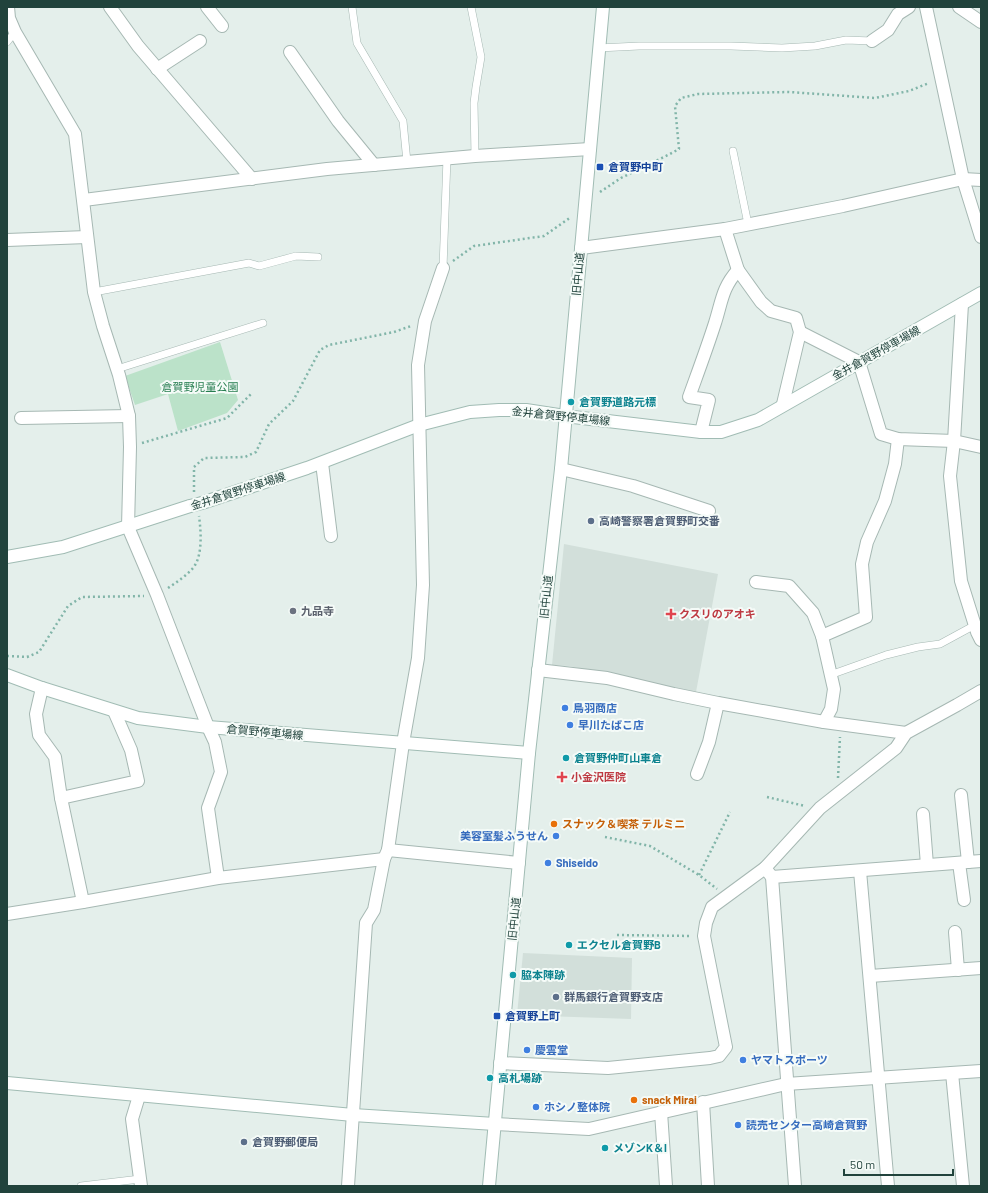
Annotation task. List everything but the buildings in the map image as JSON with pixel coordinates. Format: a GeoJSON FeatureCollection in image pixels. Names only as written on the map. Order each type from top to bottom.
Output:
{"type":"FeatureCollection","features":[{"type":"Feature","properties":{"kind":"street"},"geometry":{"type":"LineString","coordinates":[[8,7],[9,18],[15,32],[75,134],[94,292],[117,369],[129,416],[130,446],[128,527],[157,595],[215,742],[221,772],[208,808],[218,878]]}},
{"type":"Feature","properties":{"kind":"street"},"geometry":{"type":"LineString","coordinates":[[110,7],[138,46],[252,179]]}},
{"type":"Feature","properties":{"kind":"street"},"geometry":{"type":"LineString","coordinates":[[207,7],[222,26]]}},
{"type":"Feature","properties":{"kind":"street","name":"旧中山道"},"geometry":{"type":"LineString","coordinates":[[489,1186],[529,753],[561,469],[602,7]]}},
{"type":"Feature","properties":{"kind":"street"},"geometry":{"type":"LineString","coordinates":[[872,41],[888,30],[898,14],[909,7]]}},
{"type":"Feature","properties":{"kind":"street"},"geometry":{"type":"LineString","coordinates":[[926,7],[963,179],[981,237]]}},
{"type":"Feature","properties":{"kind":"street"},"geometry":{"type":"LineString","coordinates":[[959,7],[981,22]]}},
{"type":"Feature","properties":{"kind":"street"},"geometry":{"type":"LineString","coordinates":[[157,68],[200,40]]}},
{"type":"Feature","properties":{"kind":"street"},"geometry":{"type":"LineString","coordinates":[[290,52],[338,121],[374,165]]}},
{"type":"Feature","properties":{"kind":"street"},"geometry":{"type":"LineString","coordinates":[[84,200],[327,169],[447,158],[590,149]]}},
{"type":"Feature","properties":{"kind":"street"},"geometry":{"type":"LineString","coordinates":[[581,248],[725,229],[843,206],[963,179],[981,180]]}},
{"type":"Feature","properties":{"kind":"street"},"geometry":{"type":"LineString","coordinates":[[725,229],[738,270],[761,302],[771,311],[796,318],[800,332],[783,404]]}},
{"type":"Feature","properties":{"kind":"street"},"geometry":{"type":"LineString","coordinates":[[7,240],[87,237]]}},
{"type":"Feature","properties":{"kind":"street"},"geometry":{"type":"LineString","coordinates":[[348,1186],[366,923],[374,910],[386,854],[418,658],[423,585],[418,365],[425,321],[443,268]]}},
{"type":"Feature","properties":{"kind":"street"},"geometry":{"type":"LineString","coordinates":[[701,432],[709,400],[690,397],[716,322],[724,291],[729,280],[738,270]]}},
{"type":"Feature","properties":{"kind":"street","name":"金井倉賀野停車場線"},"geometry":{"type":"LineString","coordinates":[[7,557],[63,547],[128,527],[322,463],[419,426],[470,412],[485,410],[526,410],[701,432],[721,432],[758,420],[783,404],[981,293]]}},
{"type":"Feature","properties":{"kind":"street"},"geometry":{"type":"LineString","coordinates":[[962,304],[954,441],[950,476],[961,581],[974,625],[981,640]]}},
{"type":"Feature","properties":{"kind":"street"},"geometry":{"type":"LineString","coordinates":[[800,332],[859,362],[881,434],[898,439],[954,441],[981,447]]}},
{"type":"Feature","properties":{"kind":"street"},"geometry":{"type":"LineString","coordinates":[[21,418],[129,416]]}},
{"type":"Feature","properties":{"kind":"street"},"geometry":{"type":"LineString","coordinates":[[822,636],[866,617],[862,564],[867,542],[885,501],[895,464],[898,439]]}},
{"type":"Feature","properties":{"kind":"street"},"geometry":{"type":"LineString","coordinates":[[322,463],[331,536]]}},
{"type":"Feature","properties":{"kind":"street"},"geometry":{"type":"LineString","coordinates":[[561,469],[633,486],[709,511]]}},
{"type":"Feature","properties":{"kind":"street"},"geometry":{"type":"LineString","coordinates":[[756,582],[788,586],[813,614],[822,636],[834,689],[831,708],[824,722]]}},
{"type":"Feature","properties":{"kind":"street"},"geometry":{"type":"LineString","coordinates":[[538,670],[608,678],[718,703],[824,722],[906,733]]}},
{"type":"Feature","properties":{"kind":"street","name":"倉賀野停車場線"},"geometry":{"type":"LineString","coordinates":[[7,675],[42,688],[138,718],[208,727],[529,753]]}},
{"type":"Feature","properties":{"kind":"street"},"geometry":{"type":"LineString","coordinates":[[42,688],[36,714],[39,735],[55,757],[83,902]]}},
{"type":"Feature","properties":{"kind":"street"},"geometry":{"type":"LineString","coordinates":[[500,1063],[608,1068],[720,1056],[726,1047],[704,936],[706,923],[712,907],[727,896],[768,873],[819,810],[896,748],[906,733],[981,691]]}},
{"type":"Feature","properties":{"kind":"street"},"geometry":{"type":"LineString","coordinates":[[697,774],[709,742],[718,703]]}},
{"type":"Feature","properties":{"kind":"street"},"geometry":{"type":"LineString","coordinates":[[62,798],[138,781],[131,750],[114,711]]}},
{"type":"Feature","properties":{"kind":"street"},"geometry":{"type":"LineString","coordinates":[[961,795],[964,900]]}},
{"type":"Feature","properties":{"kind":"street"},"geometry":{"type":"LineString","coordinates":[[923,814],[927,865]]}},
{"type":"Feature","properties":{"kind":"street"},"geometry":{"type":"LineString","coordinates":[[7,914],[218,878],[386,854],[519,863]]}},
{"type":"Feature","properties":{"kind":"street"},"geometry":{"type":"LineString","coordinates":[[768,873],[860,871],[981,861]]}},
{"type":"Feature","properties":{"kind":"street"},"geometry":{"type":"LineString","coordinates":[[860,871],[888,1186]]}},
{"type":"Feature","properties":{"kind":"street"},"geometry":{"type":"LineString","coordinates":[[768,873],[795,1186]]}},
{"type":"Feature","properties":{"kind":"street"},"geometry":{"type":"LineString","coordinates":[[955,932],[958,970]]}},
{"type":"Feature","properties":{"kind":"street"},"geometry":{"type":"LineString","coordinates":[[870,976],[981,968]]}},
{"type":"Feature","properties":{"kind":"street"},"geometry":{"type":"LineString","coordinates":[[7,1083],[353,1114],[589,1129],[786,1084],[981,1071]]}},
{"type":"Feature","properties":{"kind":"street"},"geometry":{"type":"LineString","coordinates":[[952,1073],[963,1186]]}},
{"type":"Feature","properties":{"kind":"street"},"geometry":{"type":"LineString","coordinates":[[139,1096],[132,1119],[140,1182]]}},
{"type":"Feature","properties":{"kind":"street"},"geometry":{"type":"LineString","coordinates":[[703,1102],[708,1186]]}},
{"type":"Feature","properties":{"kind":"street"},"geometry":{"type":"LineString","coordinates":[[662,1112],[666,1186]]}},
{"type":"Feature","properties":{"kind":"lane"},"geometry":{"type":"LineString","coordinates":[[352,7],[357,43],[403,121],[407,162]]}},
{"type":"Feature","properties":{"kind":"lane"},"geometry":{"type":"LineString","coordinates":[[471,7],[481,57],[474,102],[475,156]]}},
{"type":"Feature","properties":{"kind":"lane"},"geometry":{"type":"LineString","coordinates":[[7,42],[15,32]]}},
{"type":"Feature","properties":{"kind":"lane"},"geometry":{"type":"LineString","coordinates":[[598,48],[639,46],[782,48],[816,46],[846,40],[872,41]]}},
{"type":"Feature","properties":{"kind":"lane"},"geometry":{"type":"LineString","coordinates":[[733,151],[748,224]]}},
{"type":"Feature","properties":{"kind":"lane"},"geometry":{"type":"LineString","coordinates":[[443,268],[447,158]]}},
{"type":"Feature","properties":{"kind":"lane"},"geometry":{"type":"LineString","coordinates":[[94,292],[249,263],[259,266],[296,256],[318,257]]}},
{"type":"Feature","properties":{"kind":"lane"},"geometry":{"type":"LineString","coordinates":[[117,369],[263,323]]}},
{"type":"Feature","properties":{"kind":"lane"},"geometry":{"type":"LineString","coordinates":[[830,675],[886,655],[918,647],[940,644],[974,625]]}},
{"type":"Feature","properties":{"kind":"lane"},"geometry":{"type":"LineString","coordinates":[[81,1186],[140,1182]]}},
{"type":"Feature","properties":{"kind":"path"},"geometry":{"type":"LineString","coordinates":[[599,193],[621,178],[679,149],[675,106],[681,98],[698,94],[789,92],[875,98],[909,91],[927,84]]}},
{"type":"Feature","properties":{"kind":"path"},"geometry":{"type":"LineString","coordinates":[[443,268],[474,246],[544,236],[572,216]]}},
{"type":"Feature","properties":{"kind":"path"},"geometry":{"type":"LineString","coordinates":[[7,656],[27,656],[39,652],[68,606],[82,597],[157,595],[179,581],[194,568],[199,554],[200,526],[194,489],[194,467],[204,458],[245,457],[256,452],[269,424],[293,400],[320,350],[329,345],[394,332],[425,321]]}},
{"type":"Feature","properties":{"kind":"path"},"geometry":{"type":"LineString","coordinates":[[130,446],[227,418],[251,394]]}},
{"type":"Feature","properties":{"kind":"path"},"geometry":{"type":"LineString","coordinates":[[840,724],[838,772],[840,792]]}},
{"type":"Feature","properties":{"kind":"path"},"geometry":{"type":"LineString","coordinates":[[767,797],[819,810]]}},
{"type":"Feature","properties":{"kind":"path"},"geometry":{"type":"LineString","coordinates":[[699,875],[730,812]]}},
{"type":"Feature","properties":{"kind":"path"},"geometry":{"type":"LineString","coordinates":[[605,837],[650,846],[699,875],[727,896]]}},
{"type":"Feature","properties":{"kind":"path"},"geometry":{"type":"LineString","coordinates":[[617,935],[704,936]]}},
{"type":"Feature","properties":{"kind":"shaded area"},"geometry":{"type":"Polygon","coordinates":[[[564,544],[718,574],[696,692],[569,666],[552,665],[564,544]]]}},
{"type":"Feature","properties":{"kind":"shaded area"},"geometry":{"type":"Polygon","coordinates":[[[523,953],[632,958],[631,1019],[517,1015],[523,953]]]}},
{"type":"Feature","properties":{"kind":"green space","name":"倉賀野児童公園"},"geometry":{"type":"Polygon","coordinates":[[[220,342],[238,400],[227,413],[178,431],[168,394],[135,405],[125,376],[220,342]]]}},
{"type":"Feature","properties":{"kind":"place","name":"倉賀野中町"},"geometry":{"type":"Point","coordinates":[600,167]}},
{"type":"Feature","properties":{"kind":"place","name":"倉賀野道路元標"},"geometry":{"type":"Point","coordinates":[571,402]}},
{"type":"Feature","properties":{"kind":"place","name":"高崎警察署倉賀野町交番"},"geometry":{"type":"Point","coordinates":[591,521]}},
{"type":"Feature","properties":{"kind":"place","name":"九品寺"},"geometry":{"type":"Point","coordinates":[293,611]}},
{"type":"Feature","properties":{"kind":"place","name":"クスリのアオキ"},"geometry":{"type":"Point","coordinates":[671,614]}},
{"type":"Feature","properties":{"kind":"place","name":"鳥羽商店"},"geometry":{"type":"Point","coordinates":[565,708]}},
{"type":"Feature","properties":{"kind":"place","name":"早川たばこ店"},"geometry":{"type":"Point","coordinates":[570,725]}},
{"type":"Feature","properties":{"kind":"place","name":"倉賀野仲町山車倉"},"geometry":{"type":"Point","coordinates":[566,758]}},
{"type":"Feature","properties":{"kind":"place","name":"小金沢医院"},"geometry":{"type":"Point","coordinates":[562,777]}},
{"type":"Feature","properties":{"kind":"place","name":"スナック＆喫茶 テルミニ"},"geometry":{"type":"Point","coordinates":[554,824]}},
{"type":"Feature","properties":{"kind":"place","name":"美容室髪ふうせん"},"geometry":{"type":"Point","coordinates":[556,836]}},
{"type":"Feature","properties":{"kind":"place","name":"Shiseido"},"geometry":{"type":"Point","coordinates":[548,863]}},
{"type":"Feature","properties":{"kind":"place","name":"エクセル倉賀野B"},"geometry":{"type":"Point","coordinates":[569,945]}},
{"type":"Feature","properties":{"kind":"place","name":"脇本陣跡"},"geometry":{"type":"Point","coordinates":[513,975]}},
{"type":"Feature","properties":{"kind":"place","name":"群馬銀行倉賀野支店"},"geometry":{"type":"Point","coordinates":[556,997]}},
{"type":"Feature","properties":{"kind":"place","name":"倉賀野上町"},"geometry":{"type":"Point","coordinates":[497,1016]}},
{"type":"Feature","properties":{"kind":"place","name":"慶雲堂"},"geometry":{"type":"Point","coordinates":[527,1050]}},
{"type":"Feature","properties":{"kind":"place","name":"ヤマトスポーツ"},"geometry":{"type":"Point","coordinates":[743,1060]}},
{"type":"Feature","properties":{"kind":"place","name":"高札場跡"},"geometry":{"type":"Point","coordinates":[490,1078]}},
{"type":"Feature","properties":{"kind":"place","name":"snack Mirai"},"geometry":{"type":"Point","coordinates":[634,1100]}},
{"type":"Feature","properties":{"kind":"place","name":"ホシノ整体院"},"geometry":{"type":"Point","coordinates":[536,1107]}},
{"type":"Feature","properties":{"kind":"place","name":"読売センター高崎倉賀野"},"geometry":{"type":"Point","coordinates":[738,1125]}},
{"type":"Feature","properties":{"kind":"place","name":"倉賀野郵便局"},"geometry":{"type":"Point","coordinates":[244,1142]}},
{"type":"Feature","properties":{"kind":"place","name":"メゾンK＆I"},"geometry":{"type":"Point","coordinates":[605,1148]}}]}
